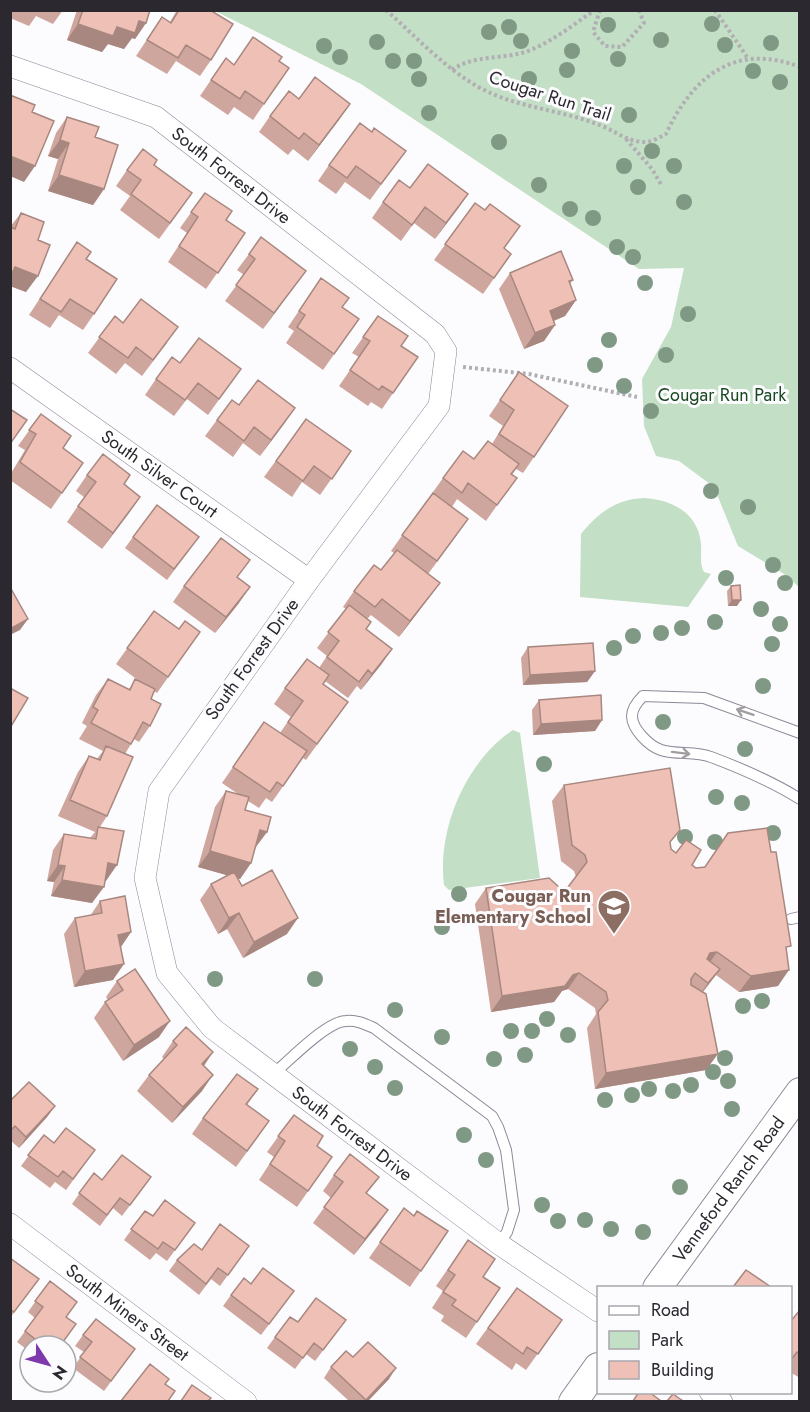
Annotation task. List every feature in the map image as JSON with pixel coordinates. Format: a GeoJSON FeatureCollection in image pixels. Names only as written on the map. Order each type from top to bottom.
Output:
{"type":"FeatureCollection","features":[{"type":"Feature","properties":{"kind":"street","name":"South Forrest Drive"},"geometry":{"type":"LineString","coordinates":[[10,66],[156,117],[435,334],[446,351],[439,406],[309,580],[159,791],[145,878],[167,973],[212,1028],[499,1244],[597,1310]]}},
{"type":"Feature","properties":{"kind":"street","name":"South Silver Court"},"geometry":{"type":"LineString","coordinates":[[10,368],[309,580]]}},
{"type":"Feature","properties":{"kind":"street","name":"Venneford Ranch Road"},"geometry":{"type":"LineString","coordinates":[[658,1286],[800,1092]]}},
{"type":"Feature","properties":{"kind":"street","name":"South Miners Street"},"geometry":{"type":"LineString","coordinates":[[10,1224],[246,1401]]}},
{"type":"Feature","properties":{"kind":"street"},"geometry":{"type":"LineString","coordinates":[[573,1401],[597,1368]]}},
{"type":"Feature","properties":{"kind":"lane"},"geometry":{"type":"LineString","coordinates":[[800,733],[704,698],[643,696],[636,704],[632,716],[636,728],[652,746],[661,750],[707,756],[752,773],[800,799]]}},
{"type":"Feature","properties":{"kind":"lane"},"geometry":{"type":"LineString","coordinates":[[273,1074],[330,1027],[344,1020],[360,1022],[374,1028],[492,1116],[506,1150],[514,1210],[507,1232],[499,1244]]}},
{"type":"Feature","properties":{"kind":"path","name":"Cougar Run Trail"},"geometry":{"type":"LineString","coordinates":[[386,10],[452,70],[491,93],[584,118],[615,131],[625,139],[645,142],[666,134],[676,112],[691,92],[712,73],[747,57],[772,58],[800,67]]}},
{"type":"Feature","properties":{"kind":"path"},"geometry":{"type":"LineString","coordinates":[[452,70],[473,60],[527,51],[572,28],[597,10]]}},
{"type":"Feature","properties":{"kind":"path"},"geometry":{"type":"LineString","coordinates":[[597,10],[593,32],[605,45],[622,47],[633,38],[644,23],[639,10]]}},
{"type":"Feature","properties":{"kind":"path"},"geometry":{"type":"LineString","coordinates":[[715,10],[747,57]]}},
{"type":"Feature","properties":{"kind":"path"},"geometry":{"type":"LineString","coordinates":[[625,139],[652,169],[662,186]]}},
{"type":"Feature","properties":{"kind":"path"},"geometry":{"type":"LineString","coordinates":[[444,364],[529,374],[637,397]]}},
{"type":"Feature","properties":{"kind":"green space","name":"Cougar Run Park"},"geometry":{"type":"Polygon","coordinates":[[[215,11],[799,11],[799,587],[784,574],[738,546],[714,487],[679,461],[656,456],[644,426],[642,379],[671,327],[684,268],[639,269],[361,84],[215,11]]]}},
{"type":"Feature","properties":{"kind":"green space"},"geometry":{"type":"Polygon","coordinates":[[[644,498],[674,505],[689,516],[699,533],[702,569],[711,574],[688,607],[580,597],[581,534],[608,508],[625,501],[644,498]]]}},
{"type":"Feature","properties":{"kind":"green space"},"geometry":{"type":"Polygon","coordinates":[[[513,730],[520,733],[540,878],[449,890],[444,885],[445,842],[458,798],[481,759],[513,730]]]}},
{"type":"Feature","properties":{"kind":"building"},"geometry":{"type":"Polygon","coordinates":[[[83,10],[150,10],[146,23],[139,21],[135,33],[117,27],[113,36],[78,24],[83,10]]]}},
{"type":"Feature","properties":{"kind":"building"},"geometry":{"type":"Polygon","coordinates":[[[179,10],[210,10],[233,24],[211,60],[186,45],[178,58],[147,40],[162,17],[171,23],[179,10]]]}},
{"type":"Feature","properties":{"kind":"building"},"geometry":{"type":"Polygon","coordinates":[[[253,37],[282,57],[279,61],[289,68],[264,104],[245,91],[240,99],[211,80],[226,58],[234,65],[253,37]]]}},
{"type":"Feature","properties":{"kind":"building"},"geometry":{"type":"Polygon","coordinates":[[[315,77],[350,104],[319,145],[304,133],[299,139],[270,116],[289,91],[299,99],[315,77]]]}},
{"type":"Feature","properties":{"kind":"building"},"geometry":{"type":"Polygon","coordinates":[[[10,95],[35,105],[32,112],[54,121],[35,166],[10,156],[10,95]]]}},
{"type":"Feature","properties":{"kind":"building"},"geometry":{"type":"Polygon","coordinates":[[[67,117],[99,127],[95,137],[118,145],[104,189],[59,175],[69,143],[60,140],[67,117]]]}},
{"type":"Feature","properties":{"kind":"building"},"geometry":{"type":"Polygon","coordinates":[[[360,123],[372,132],[374,128],[406,151],[381,184],[356,166],[347,178],[329,165],[360,123]]]}},
{"type":"Feature","properties":{"kind":"building"},"geometry":{"type":"Polygon","coordinates":[[[143,149],[157,160],[154,165],[192,193],[170,223],[131,194],[141,180],[127,170],[143,149]]]}},
{"type":"Feature","properties":{"kind":"building"},"geometry":{"type":"Polygon","coordinates":[[[428,164],[468,194],[446,223],[425,207],[412,225],[383,202],[399,180],[410,188],[428,164]]]}},
{"type":"Feature","properties":{"kind":"building"},"geometry":{"type":"Polygon","coordinates":[[[205,193],[232,211],[226,220],[245,233],[218,273],[179,246],[198,217],[191,212],[205,193]]]}},
{"type":"Feature","properties":{"kind":"building"},"geometry":{"type":"Polygon","coordinates":[[[475,203],[485,210],[490,204],[520,226],[504,248],[511,254],[494,278],[445,244],[475,203]]]}},
{"type":"Feature","properties":{"kind":"building"},"geometry":{"type":"Polygon","coordinates":[[[21,213],[44,222],[38,240],[50,245],[38,276],[15,267],[10,278],[10,227],[15,229],[21,213]]]}},
{"type":"Feature","properties":{"kind":"building"},"geometry":{"type":"Polygon","coordinates":[[[261,237],[306,271],[274,313],[236,285],[255,259],[249,254],[261,237]]]}},
{"type":"Feature","properties":{"kind":"building"},"geometry":{"type":"Polygon","coordinates":[[[77,242],[91,252],[86,259],[117,279],[94,314],[70,299],[61,312],[40,299],[77,242]]]}},
{"type":"Feature","properties":{"kind":"building"},"geometry":{"type":"Polygon","coordinates":[[[561,251],[573,280],[569,281],[576,300],[550,311],[555,325],[535,333],[510,273],[561,251]]]}},
{"type":"Feature","properties":{"kind":"building"},"geometry":{"type":"Polygon","coordinates":[[[321,278],[349,298],[342,307],[359,319],[334,354],[297,327],[305,315],[299,311],[321,278]]]}},
{"type":"Feature","properties":{"kind":"building"},"geometry":{"type":"Polygon","coordinates":[[[141,299],[178,327],[153,360],[136,347],[128,358],[99,337],[115,316],[123,323],[141,299]]]}},
{"type":"Feature","properties":{"kind":"building"},"geometry":{"type":"Polygon","coordinates":[[[378,316],[408,336],[401,346],[418,357],[393,393],[382,386],[379,390],[350,370],[370,341],[363,337],[378,316]]]}},
{"type":"Feature","properties":{"kind":"building"},"geometry":{"type":"Polygon","coordinates":[[[199,338],[241,369],[219,399],[198,383],[185,400],[156,379],[172,357],[180,363],[199,338]]]}},
{"type":"Feature","properties":{"kind":"building"},"geometry":{"type":"Polygon","coordinates":[[[519,372],[568,406],[534,457],[499,434],[514,410],[500,400],[519,372]]]}},
{"type":"Feature","properties":{"kind":"building"},"geometry":{"type":"Polygon","coordinates":[[[258,380],[295,408],[271,440],[254,427],[244,441],[217,420],[232,400],[239,405],[258,380]]]}},
{"type":"Feature","properties":{"kind":"building"},"geometry":{"type":"Polygon","coordinates":[[[10,409],[27,420],[10,444],[10,409]]]}},
{"type":"Feature","properties":{"kind":"building"},"geometry":{"type":"Polygon","coordinates":[[[41,414],[71,436],[63,448],[83,463],[62,493],[20,462],[36,434],[29,430],[41,414]]]}},
{"type":"Feature","properties":{"kind":"building"},"geometry":{"type":"Polygon","coordinates":[[[306,419],[351,451],[332,479],[314,466],[303,481],[276,461],[306,419]]]}},
{"type":"Feature","properties":{"kind":"building"},"geometry":{"type":"Polygon","coordinates":[[[488,441],[519,464],[511,474],[517,478],[497,505],[468,483],[462,493],[443,478],[463,451],[474,459],[488,441]]]}},
{"type":"Feature","properties":{"kind":"building"},"geometry":{"type":"Polygon","coordinates":[[[103,454],[130,475],[124,484],[140,497],[113,533],[78,506],[96,482],[87,475],[103,454]]]}},
{"type":"Feature","properties":{"kind":"building"},"geometry":{"type":"Polygon","coordinates":[[[433,493],[468,519],[437,561],[402,535],[433,493]]]}},
{"type":"Feature","properties":{"kind":"building"},"geometry":{"type":"Polygon","coordinates":[[[157,505],[199,537],[174,569],[133,537],[157,505]]]}},
{"type":"Feature","properties":{"kind":"building"},"geometry":{"type":"Polygon","coordinates":[[[221,538],[250,560],[237,577],[250,587],[226,617],[184,586],[221,538]]]}},
{"type":"Feature","properties":{"kind":"building"},"geometry":{"type":"Polygon","coordinates":[[[397,550],[440,583],[410,621],[382,599],[375,607],[354,591],[374,565],[381,570],[397,550]]]}},
{"type":"Feature","properties":{"kind":"building"},"geometry":{"type":"Polygon","coordinates":[[[740,585],[741,600],[732,600],[731,586],[740,585]]]}},
{"type":"Feature","properties":{"kind":"building"},"geometry":{"type":"Polygon","coordinates":[[[10,587],[28,619],[10,629],[10,587]]]}},
{"type":"Feature","properties":{"kind":"building"},"geometry":{"type":"Polygon","coordinates":[[[349,605],[371,622],[366,629],[392,649],[372,674],[368,670],[359,682],[327,657],[339,641],[328,632],[349,605]]]}},
{"type":"Feature","properties":{"kind":"building"},"geometry":{"type":"Polygon","coordinates":[[[154,611],[179,629],[185,621],[200,632],[168,677],[127,648],[154,611]]]}},
{"type":"Feature","properties":{"kind":"building"},"geometry":{"type":"Polygon","coordinates":[[[593,643],[595,671],[530,675],[528,647],[593,643]]]}},
{"type":"Feature","properties":{"kind":"building"},"geometry":{"type":"Polygon","coordinates":[[[307,659],[329,675],[323,684],[348,702],[317,744],[288,722],[303,701],[285,688],[307,659]]]}},
{"type":"Feature","properties":{"kind":"building"},"geometry":{"type":"Polygon","coordinates":[[[108,679],[130,690],[135,679],[155,689],[151,699],[161,704],[150,726],[143,722],[131,744],[91,723],[98,710],[93,707],[108,679]]]}},
{"type":"Feature","properties":{"kind":"building"},"geometry":{"type":"Polygon","coordinates":[[[10,688],[28,698],[10,728],[10,688]]]}},
{"type":"Feature","properties":{"kind":"building"},"geometry":{"type":"Polygon","coordinates":[[[601,695],[602,720],[541,724],[539,700],[601,695]]]}},
{"type":"Feature","properties":{"kind":"building"},"geometry":{"type":"Polygon","coordinates":[[[264,722],[307,751],[283,786],[277,782],[270,792],[233,767],[264,722]]]}},
{"type":"Feature","properties":{"kind":"building"},"geometry":{"type":"Polygon","coordinates":[[[106,746],[133,757],[107,816],[70,800],[89,756],[100,760],[106,746]]]}},
{"type":"Feature","properties":{"kind":"building"},"geometry":{"type":"Polygon","coordinates":[[[670,768],[680,830],[670,842],[671,849],[676,853],[686,840],[701,850],[692,865],[696,868],[705,867],[728,833],[767,828],[771,852],[776,852],[791,946],[786,947],[789,970],[751,976],[717,952],[710,953],[707,959],[720,969],[708,983],[695,973],[691,979],[691,985],[706,994],[718,1054],[606,1073],[598,1012],[608,1000],[606,992],[579,973],[573,975],[565,986],[502,996],[486,888],[549,878],[560,888],[568,887],[587,862],[585,855],[572,845],[564,785],[670,768]]]}},
{"type":"Feature","properties":{"kind":"building"},"geometry":{"type":"Polygon","coordinates":[[[226,791],[249,797],[245,810],[271,817],[267,832],[260,830],[251,863],[210,851],[226,791]]]}},
{"type":"Feature","properties":{"kind":"building"},"geometry":{"type":"Polygon","coordinates":[[[98,827],[124,831],[117,865],[108,863],[104,887],[62,880],[65,866],[58,865],[64,834],[96,839],[98,827]]]}},
{"type":"Feature","properties":{"kind":"building"},"geometry":{"type":"Polygon","coordinates":[[[272,870],[298,918],[254,942],[239,913],[229,918],[211,884],[234,872],[242,886],[272,870]]]}},
{"type":"Feature","properties":{"kind":"building"},"geometry":{"type":"Polygon","coordinates":[[[125,896],[131,932],[118,935],[124,964],[85,971],[75,918],[102,913],[100,901],[125,896]]]}},
{"type":"Feature","properties":{"kind":"building"},"geometry":{"type":"Polygon","coordinates":[[[135,969],[170,1021],[134,1045],[105,1002],[123,990],[117,981],[135,969]]]}},
{"type":"Feature","properties":{"kind":"building"},"geometry":{"type":"Polygon","coordinates":[[[186,1027],[213,1052],[202,1064],[213,1075],[183,1107],[149,1075],[177,1045],[173,1041],[186,1027]]]}},
{"type":"Feature","properties":{"kind":"building"},"geometry":{"type":"Polygon","coordinates":[[[237,1074],[258,1089],[246,1104],[269,1121],[247,1151],[203,1118],[237,1074]]]}},
{"type":"Feature","properties":{"kind":"building"},"geometry":{"type":"Polygon","coordinates":[[[29,1082],[55,1106],[26,1137],[15,1126],[10,1131],[10,1100],[29,1082]]]}},
{"type":"Feature","properties":{"kind":"building"},"geometry":{"type":"Polygon","coordinates":[[[294,1115],[323,1136],[317,1146],[332,1157],[308,1191],[270,1164],[285,1141],[278,1136],[294,1115]]]}},
{"type":"Feature","properties":{"kind":"building"},"geometry":{"type":"Polygon","coordinates":[[[66,1128],[95,1150],[73,1179],[63,1171],[58,1177],[28,1155],[44,1135],[54,1143],[66,1128]]]}},
{"type":"Feature","properties":{"kind":"building"},"geometry":{"type":"Polygon","coordinates":[[[350,1154],[379,1177],[366,1193],[388,1210],[365,1239],[324,1207],[343,1182],[334,1175],[350,1154]]]}},
{"type":"Feature","properties":{"kind":"building"},"geometry":{"type":"Polygon","coordinates":[[[122,1155],[151,1177],[130,1205],[120,1198],[107,1215],[79,1193],[94,1173],[102,1180],[122,1155]]]}},
{"type":"Feature","properties":{"kind":"building"},"geometry":{"type":"Polygon","coordinates":[[[165,1200],[195,1223],[175,1250],[163,1242],[158,1249],[131,1229],[145,1211],[153,1216],[165,1200]]]}},
{"type":"Feature","properties":{"kind":"building"},"geometry":{"type":"Polygon","coordinates":[[[404,1208],[414,1216],[417,1211],[448,1231],[421,1271],[380,1242],[404,1208]]]}},
{"type":"Feature","properties":{"kind":"building"},"geometry":{"type":"Polygon","coordinates":[[[220,1224],[249,1246],[228,1275],[218,1268],[206,1284],[177,1260],[194,1244],[202,1250],[220,1224]]]}},
{"type":"Feature","properties":{"kind":"building"},"geometry":{"type":"Polygon","coordinates":[[[468,1240],[495,1259],[483,1277],[500,1288],[477,1322],[452,1305],[456,1300],[443,1292],[455,1275],[448,1270],[468,1240]]]}},
{"type":"Feature","properties":{"kind":"building"},"geometry":{"type":"Polygon","coordinates":[[[10,1258],[39,1279],[14,1312],[10,1309],[10,1258]]]}},
{"type":"Feature","properties":{"kind":"building"},"geometry":{"type":"Polygon","coordinates":[[[263,1268],[294,1291],[269,1324],[231,1295],[244,1278],[251,1284],[263,1268]]]}},
{"type":"Feature","properties":{"kind":"building"},"geometry":{"type":"Polygon","coordinates":[[[746,1270],[770,1286],[734,1286],[746,1270]]]}},
{"type":"Feature","properties":{"kind":"building"},"geometry":{"type":"Polygon","coordinates":[[[50,1281],[77,1302],[66,1317],[76,1324],[69,1334],[29,1334],[25,1331],[43,1307],[35,1301],[50,1281]]]}},
{"type":"Feature","properties":{"kind":"building"},"geometry":{"type":"Polygon","coordinates":[[[517,1288],[562,1320],[538,1354],[527,1347],[523,1354],[488,1328],[517,1288]]]}},
{"type":"Feature","properties":{"kind":"building"},"geometry":{"type":"Polygon","coordinates":[[[316,1298],[346,1320],[323,1350],[314,1343],[303,1358],[275,1337],[290,1317],[298,1322],[316,1298]]]}},
{"type":"Feature","properties":{"kind":"building"},"geometry":{"type":"Polygon","coordinates":[[[800,1310],[800,1354],[797,1352],[792,1358],[792,1320],[800,1310]]]}},
{"type":"Feature","properties":{"kind":"building"},"geometry":{"type":"Polygon","coordinates":[[[96,1319],[135,1349],[111,1381],[80,1357],[92,1342],[83,1335],[96,1319]]]}},
{"type":"Feature","properties":{"kind":"building"},"geometry":{"type":"Polygon","coordinates":[[[368,1342],[396,1368],[366,1400],[331,1367],[346,1351],[353,1357],[368,1342]]]}},
{"type":"Feature","properties":{"kind":"building"},"geometry":{"type":"Polygon","coordinates":[[[150,1364],[169,1379],[165,1384],[175,1391],[168,1401],[121,1401],[150,1364]]]}},
{"type":"Feature","properties":{"kind":"building"},"geometry":{"type":"Polygon","coordinates":[[[192,1385],[211,1398],[208,1401],[181,1401],[192,1385]]]}},
{"type":"Feature","properties":{"kind":"building"},"geometry":{"type":"Polygon","coordinates":[[[638,1394],[652,1394],[661,1401],[633,1401],[638,1394]]]}},
{"type":"Feature","properties":{"kind":"building"},"geometry":{"type":"Polygon","coordinates":[[[673,1394],[683,1401],[667,1401],[673,1394]]]}},
{"type":"Feature","properties":{"kind":"place","name":"Cougar Run Elementary School"},"geometry":{"type":"Point","coordinates":[614,935]}}]}
